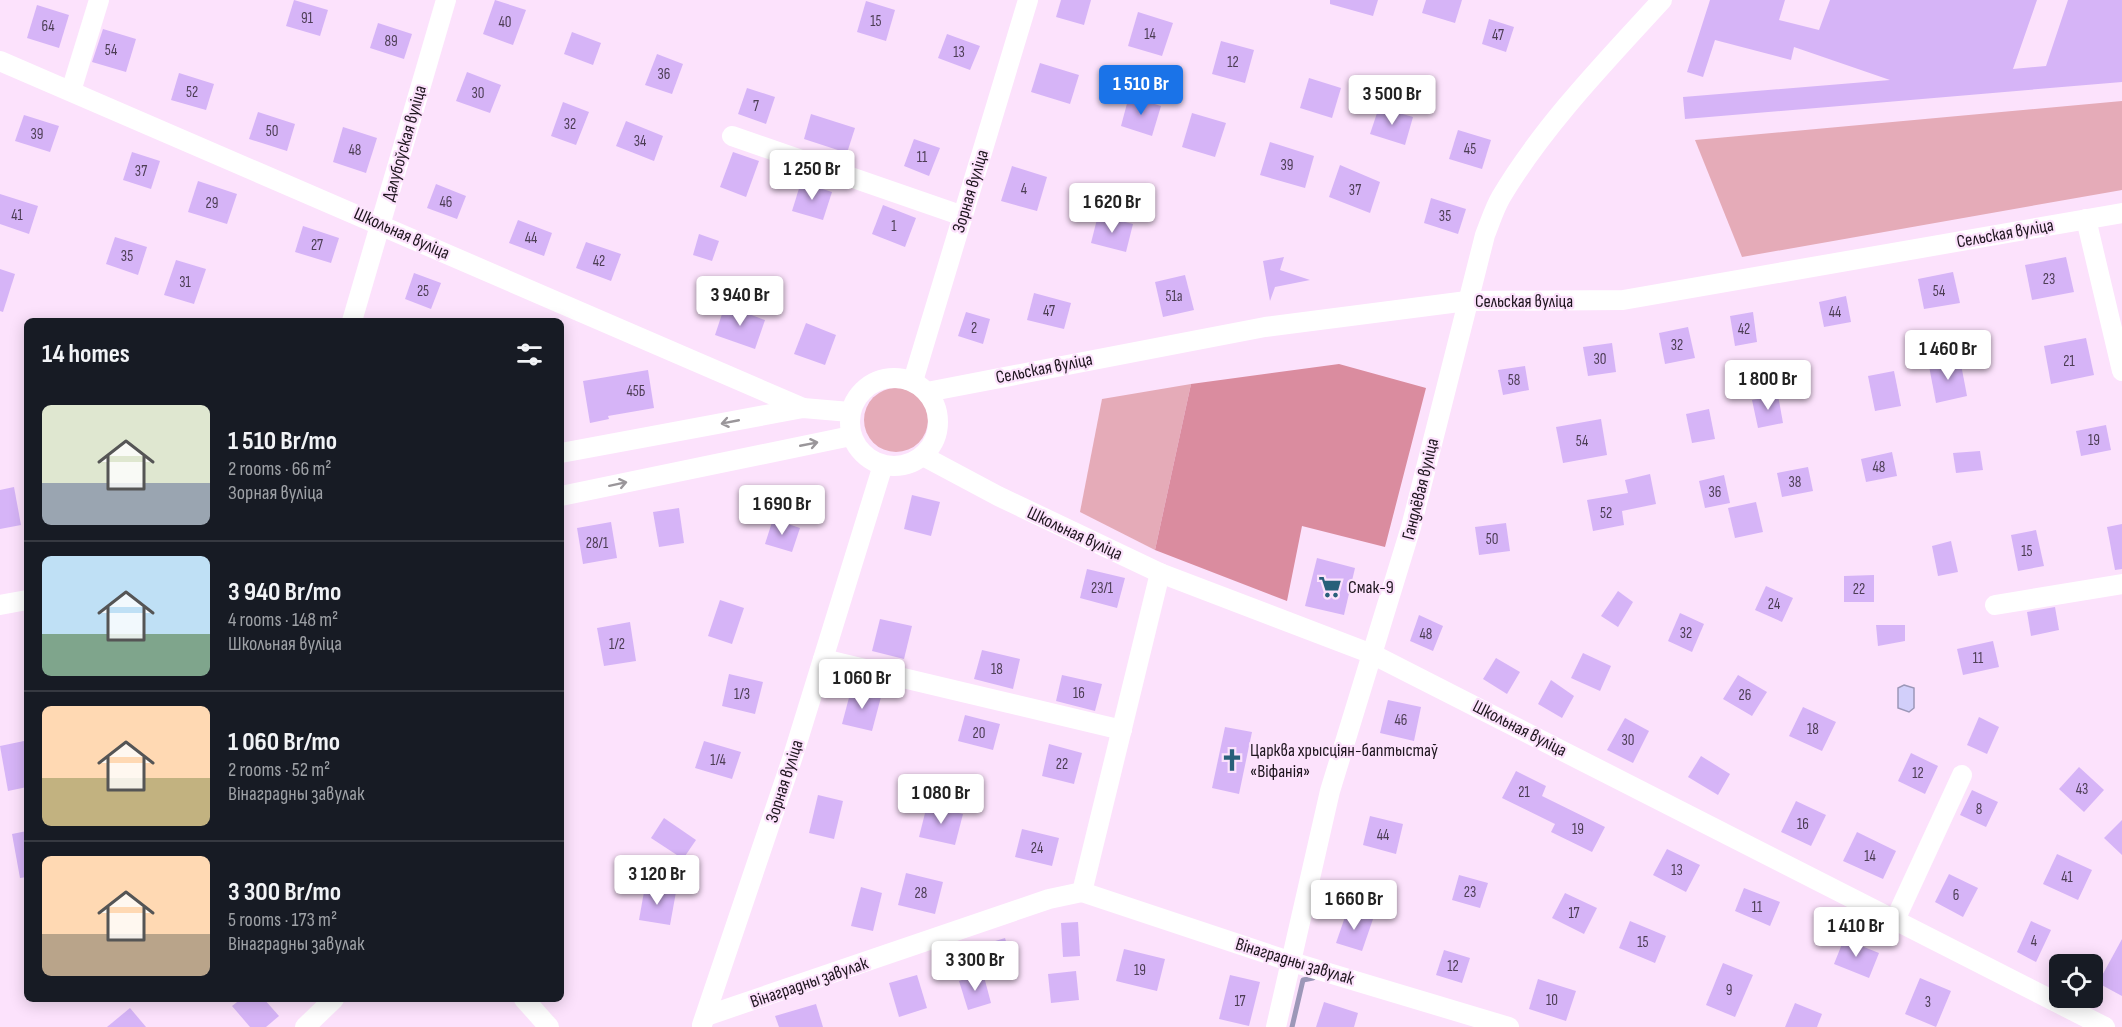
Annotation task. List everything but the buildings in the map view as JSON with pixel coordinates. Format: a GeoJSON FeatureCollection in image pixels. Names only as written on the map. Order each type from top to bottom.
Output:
{"type":"FeatureCollection","features":[{"type":"Feature","properties":{"kind":"street"},"geometry":{"type":"LineString","coordinates":[[71,91],[99,0]]}},
{"type":"Feature","properties":{"kind":"street","name":"Далубоўская вуліца"},"geometry":{"type":"LineString","coordinates":[[353,318],[446,0]]}},
{"type":"Feature","properties":{"kind":"street","name":"Зорная вуліца"},"geometry":{"type":"LineString","coordinates":[[920,387],[963,216],[1028,0]]}},
{"type":"Feature","properties":{"kind":"street","name":"Гандлёвая вуліца"},"geometry":{"type":"LineString","coordinates":[[1276,1027],[1330,791],[1411,527],[1485,235],[1500,198],[1592,76],[1662,0]]}},
{"type":"Feature","properties":{"kind":"street","name":"Школьная вуліца"},"geometry":{"type":"LineString","coordinates":[[0,61],[381,223],[803,408]]}},
{"type":"Feature","properties":{"kind":"street"},"geometry":{"type":"LineString","coordinates":[[732,136],[963,216]]}},
{"type":"Feature","properties":{"kind":"street","name":"Сельская вуліца"},"geometry":{"type":"LineString","coordinates":[[920,387],[1265,327],[1467,301],[1623,300],[2122,213]]}},
{"type":"Feature","properties":{"kind":"street"},"geometry":{"type":"LineString","coordinates":[[2086,219],[2122,371]]}},
{"type":"Feature","properties":{"kind":"street"},"geometry":{"type":"LineString","coordinates":[[896,377],[920,387],[936,408],[938,425],[933,442],[922,456],[897,466],[883,465],[864,454],[851,436],[850,412],[854,400],[865,387],[880,380],[896,377]]}},
{"type":"Feature","properties":{"kind":"street"},"geometry":{"type":"LineString","coordinates":[[564,452],[803,408],[850,412]]}},
{"type":"Feature","properties":{"kind":"street"},"geometry":{"type":"LineString","coordinates":[[564,495],[851,436]]}},
{"type":"Feature","properties":{"kind":"street","name":"Школьная вуліца"},"geometry":{"type":"LineString","coordinates":[[922,456],[998,496],[1160,573],[1372,654],[2105,1027]]}},
{"type":"Feature","properties":{"kind":"street","name":"Зорная вуліца"},"geometry":{"type":"LineString","coordinates":[[704,1022],[823,659],[883,465]]}},
{"type":"Feature","properties":{"kind":"street"},"geometry":{"type":"LineString","coordinates":[[1082,892],[1160,573]]}},
{"type":"Feature","properties":{"kind":"street"},"geometry":{"type":"LineString","coordinates":[[1995,605],[2122,584]]}},
{"type":"Feature","properties":{"kind":"street"},"geometry":{"type":"LineString","coordinates":[[0,605],[24,601]]}},
{"type":"Feature","properties":{"kind":"street"},"geometry":{"type":"LineString","coordinates":[[823,659],[1122,730]]}},
{"type":"Feature","properties":{"kind":"street"},"geometry":{"type":"LineString","coordinates":[[1895,920],[1962,775]]}},
{"type":"Feature","properties":{"kind":"street","name":"Вінаградны завулак"},"geometry":{"type":"LineString","coordinates":[[704,1022],[1049,899],[1082,892],[1292,962],[1509,1027]]}},
{"type":"Feature","properties":{"kind":"street"},"geometry":{"type":"LineString","coordinates":[[305,1027],[331,1002]]}},
{"type":"Feature","properties":{"kind":"street"},"geometry":{"type":"LineString","coordinates":[[527,1002],[549,1027]]}},
{"type":"Feature","properties":{"kind":"shaded area"},"geometry":{"type":"Polygon","coordinates":[[[2122,101],[2122,190],[1742,257],[1695,140],[2122,101]]]}},
{"type":"Feature","properties":{"kind":"shaded area"},"geometry":{"type":"Polygon","coordinates":[[[1339,364],[1426,388],[1385,547],[1302,526],[1287,601],[1155,550],[1191,384],[1339,364]]]}},
{"type":"Feature","properties":{"kind":"shaded area"},"geometry":{"type":"Polygon","coordinates":[[[1191,384],[1155,550],[1080,512],[1102,399],[1191,384]]]}},
{"type":"Feature","properties":{"kind":"shaded area"},"geometry":{"type":"Polygon","coordinates":[[[890,388],[902,388],[919,397],[926,408],[928,420],[926,432],[919,443],[902,452],[890,452],[878,447],[869,438],[864,426],[864,414],[869,402],[878,393],[890,388]]]}},
{"type":"Feature","properties":{"kind":"water"},"geometry":{"type":"Polygon","coordinates":[[[1904,685],[1914,688],[1914,708],[1909,712],[1898,708],[1898,688],[1904,685]]]}},
{"type":"Feature","properties":{"kind":"waterway"},"geometry":{"type":"LineString","coordinates":[[1292,1027],[1303,980],[1313,978]]}},
{"type":"Feature","properties":{"kind":"place","name":"Смак-9"},"geometry":{"type":"Point","coordinates":[1330,587]}},
{"type":"Feature","properties":{"kind":"place","name":"Царква хрысціян-баптыстаў «Віфанія»"},"geometry":{"type":"Point","coordinates":[1232,760]}}]}
